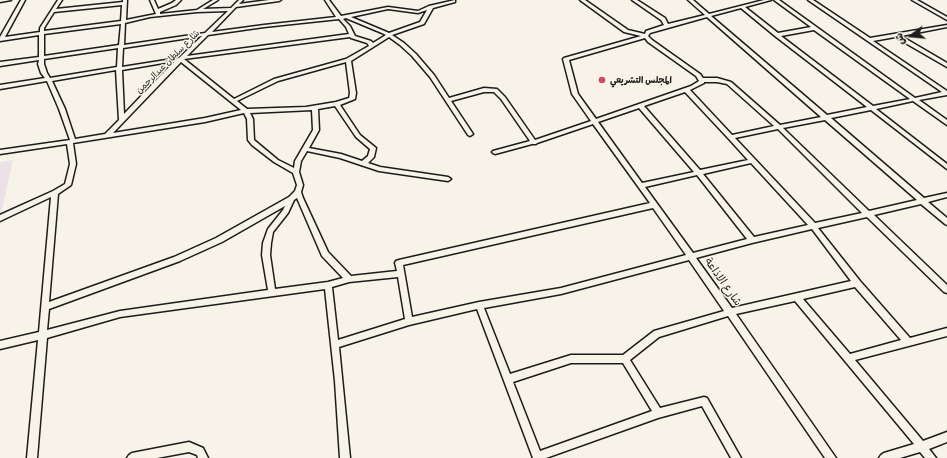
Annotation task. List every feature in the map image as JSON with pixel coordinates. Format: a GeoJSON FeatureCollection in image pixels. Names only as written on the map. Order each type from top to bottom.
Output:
{"type":"FeatureCollection","features":[{"type":"Feature","properties":{"kind":"street"},"geometry":{"type":"LineString","coordinates":[[0,1],[9,0]]}},
{"type":"Feature","properties":{"kind":"street"},"geometry":{"type":"LineString","coordinates":[[1,40],[23,0]]}},
{"type":"Feature","properties":{"kind":"street"},"geometry":{"type":"LineString","coordinates":[[0,218],[55,193],[68,185],[73,164],[72,142],[62,109],[49,80],[42,69],[41,58],[41,33],[44,23],[60,0]]}},
{"type":"Feature","properties":{"kind":"street"},"geometry":{"type":"LineString","coordinates":[[152,0],[158,13]]}},
{"type":"Feature","properties":{"kind":"street"},"geometry":{"type":"LineString","coordinates":[[158,13],[179,0]]}},
{"type":"Feature","properties":{"kind":"street"},"geometry":{"type":"LineString","coordinates":[[197,11],[216,0]]}},
{"type":"Feature","properties":{"kind":"street","name":"شارع سلطان عبدالرحمن"},"geometry":{"type":"LineString","coordinates":[[107,136],[240,0]]}},
{"type":"Feature","properties":{"kind":"street"},"geometry":{"type":"LineString","coordinates":[[1,40],[123,22],[158,13],[233,8],[280,0]]}},
{"type":"Feature","properties":{"kind":"street"},"geometry":{"type":"LineString","coordinates":[[328,0],[339,17],[348,26],[353,37],[369,42],[372,46]]}},
{"type":"Feature","properties":{"kind":"street"},"geometry":{"type":"LineString","coordinates":[[582,0],[626,31],[646,36],[650,41],[698,75],[702,80]]}},
{"type":"Feature","properties":{"kind":"street"},"geometry":{"type":"LineString","coordinates":[[634,0],[663,19],[667,26]]}},
{"type":"Feature","properties":{"kind":"street"},"geometry":{"type":"LineString","coordinates":[[690,0],[947,222]]}},
{"type":"Feature","properties":{"kind":"street"},"geometry":{"type":"LineString","coordinates":[[646,36],[648,32],[667,26],[708,15],[743,8],[769,0]]}},
{"type":"Feature","properties":{"kind":"street"},"geometry":{"type":"LineString","coordinates":[[776,0],[947,123]]}},
{"type":"Feature","properties":{"kind":"street"},"geometry":{"type":"LineString","coordinates":[[810,0],[947,93]]}},
{"type":"Feature","properties":{"kind":"street"},"geometry":{"type":"LineString","coordinates":[[914,0],[947,19]]}},
{"type":"Feature","properties":{"kind":"street"},"geometry":{"type":"LineString","coordinates":[[53,11],[125,1],[119,69],[122,121]]}},
{"type":"Feature","properties":{"kind":"street"},"geometry":{"type":"LineString","coordinates":[[0,64],[208,34],[346,17],[388,8],[418,12],[454,1]]}},
{"type":"Feature","properties":{"kind":"street"},"geometry":{"type":"LineString","coordinates":[[234,101],[276,80],[348,60],[389,35],[422,23],[432,7]]}},
{"type":"Feature","properties":{"kind":"street"},"geometry":{"type":"LineString","coordinates":[[743,8],[947,167]]}},
{"type":"Feature","properties":{"kind":"street"},"geometry":{"type":"LineString","coordinates":[[346,17],[371,26],[389,35],[402,44],[432,76],[470,134]]}},
{"type":"Feature","properties":{"kind":"street"},"geometry":{"type":"LineString","coordinates":[[869,40],[947,26]]}},
{"type":"Feature","properties":{"kind":"street"},"geometry":{"type":"LineString","coordinates":[[777,34],[815,28]]}},
{"type":"Feature","properties":{"kind":"street"},"geometry":{"type":"LineString","coordinates":[[0,87],[181,59],[352,35]]}},
{"type":"Feature","properties":{"kind":"street"},"geometry":{"type":"LineString","coordinates":[[896,35],[947,65]]}},
{"type":"Feature","properties":{"kind":"street","name":"شارع الاذاعة"},"geometry":{"type":"LineString","coordinates":[[646,36],[566,59],[575,94],[731,312],[831,458]]}},
{"type":"Feature","properties":{"kind":"street"},"geometry":{"type":"LineString","coordinates":[[181,59],[246,111],[250,119],[251,140],[254,144],[276,161],[296,172]]}},
{"type":"Feature","properties":{"kind":"street"},"geometry":{"type":"LineString","coordinates":[[0,152],[72,142],[246,111],[315,108],[337,104],[352,99],[354,96],[348,60]]}},
{"type":"Feature","properties":{"kind":"street"},"geometry":{"type":"LineString","coordinates":[[495,152],[534,143],[686,89],[700,83],[702,80],[717,80],[729,83],[778,127],[947,290]]}},
{"type":"Feature","properties":{"kind":"street"},"geometry":{"type":"LineString","coordinates":[[686,89],[812,226],[856,283],[907,341]]}},
{"type":"Feature","properties":{"kind":"street"},"geometry":{"type":"LineString","coordinates":[[448,100],[484,90],[495,90],[503,98],[534,143]]}},
{"type":"Feature","properties":{"kind":"street"},"geometry":{"type":"LineString","coordinates":[[730,137],[947,93]]}},
{"type":"Feature","properties":{"kind":"street"},"geometry":{"type":"LineString","coordinates":[[337,104],[358,136],[373,148],[371,157],[363,164]]}},
{"type":"Feature","properties":{"kind":"street"},"geometry":{"type":"LineString","coordinates":[[640,105],[699,173],[752,240]]}},
{"type":"Feature","properties":{"kind":"street"},"geometry":{"type":"LineString","coordinates":[[45,306],[177,259],[219,240],[291,199],[298,192],[300,185],[296,172],[298,161],[316,130],[315,108]]}},
{"type":"Feature","properties":{"kind":"street"},"geometry":{"type":"LineString","coordinates":[[305,149],[341,156],[379,169],[448,179]]}},
{"type":"Feature","properties":{"kind":"street"},"geometry":{"type":"LineString","coordinates":[[641,186],[752,161]]}},
{"type":"Feature","properties":{"kind":"street"},"geometry":{"type":"LineString","coordinates":[[298,192],[310,216],[325,254],[349,279]]}},
{"type":"Feature","properties":{"kind":"street"},"geometry":{"type":"LineString","coordinates":[[32,458],[55,193]]}},
{"type":"Feature","properties":{"kind":"street"},"geometry":{"type":"LineString","coordinates":[[334,345],[409,321],[479,305],[561,291],[752,240],[947,195]]}},
{"type":"Feature","properties":{"kind":"street"},"geometry":{"type":"LineString","coordinates":[[272,293],[266,255],[267,243],[270,231],[286,211],[291,199]]}},
{"type":"Feature","properties":{"kind":"street"},"geometry":{"type":"LineString","coordinates":[[409,321],[399,263],[654,205]]}},
{"type":"Feature","properties":{"kind":"street"},"geometry":{"type":"LineString","coordinates":[[0,345],[120,314],[328,285],[349,279],[401,274]]}},
{"type":"Feature","properties":{"kind":"street"},"geometry":{"type":"LineString","coordinates":[[508,379],[571,359],[625,359],[657,334],[731,312],[856,283]]}},
{"type":"Feature","properties":{"kind":"street"},"geometry":{"type":"LineString","coordinates":[[328,285],[345,458]]}},
{"type":"Feature","properties":{"kind":"street"},"geometry":{"type":"LineString","coordinates":[[797,297],[931,458]]}},
{"type":"Feature","properties":{"kind":"street"},"geometry":{"type":"LineString","coordinates":[[479,305],[538,457],[658,413],[704,401],[736,458]]}},
{"type":"Feature","properties":{"kind":"street"},"geometry":{"type":"LineString","coordinates":[[848,358],[907,341],[947,332]]}},
{"type":"Feature","properties":{"kind":"street"},"geometry":{"type":"LineString","coordinates":[[625,359],[658,413]]}},
{"type":"Feature","properties":{"kind":"street"},"geometry":{"type":"LineString","coordinates":[[884,458],[921,447],[947,437]]}},
{"type":"Feature","properties":{"kind":"street"},"geometry":{"type":"LineString","coordinates":[[132,458],[189,447],[200,451],[203,458]]}},
{"type":"Feature","properties":{"kind":"shaded area"},"geometry":{"type":"Polygon","coordinates":[[[13,160],[1,214],[0,215],[0,162],[13,160]]]}},
{"type":"Feature","properties":{"kind":"place","name":"المجلس التشريعي"},"geometry":{"type":"Point","coordinates":[602,80]}}]}
